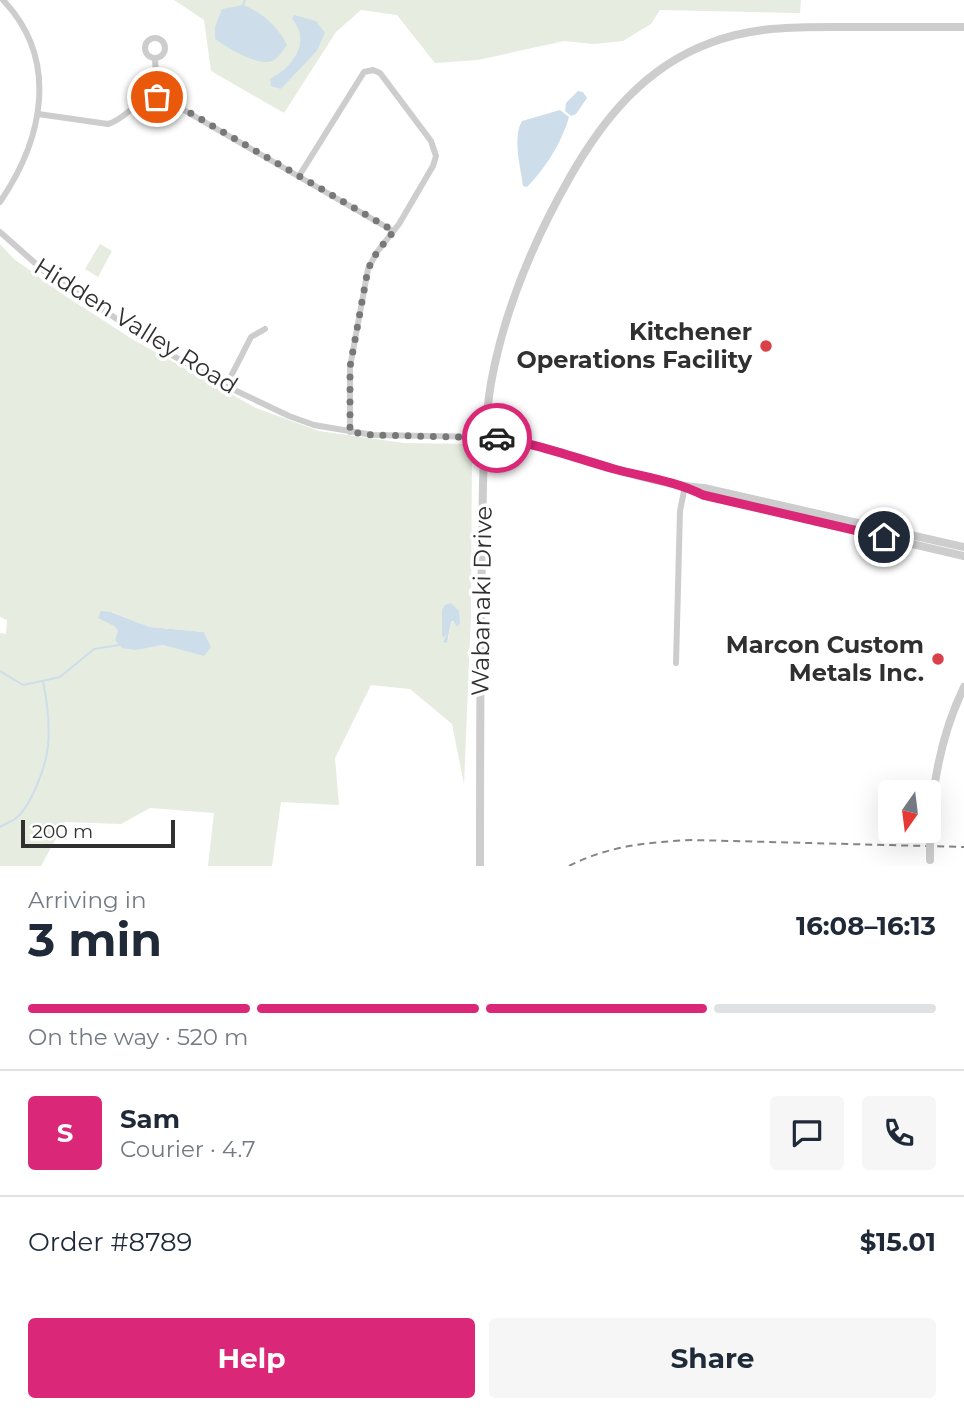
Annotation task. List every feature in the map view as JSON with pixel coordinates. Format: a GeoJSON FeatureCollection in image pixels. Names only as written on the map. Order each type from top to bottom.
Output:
{"type":"FeatureCollection","features":[{"type":"Feature","properties":{"kind":"street"},"geometry":{"type":"LineString","coordinates":[[0,202],[16,178],[38,114],[40,78],[35,51],[23,24],[3,0]]}},
{"type":"Feature","properties":{"kind":"street","name":"Wabanaki Drive"},"geometry":{"type":"LineString","coordinates":[[480,866],[481,594],[485,437],[491,381],[503,336],[532,253],[554,205],[608,119],[646,80],[682,55],[711,42],[751,31],[783,27],[964,27]]}},
{"type":"Feature","properties":{"kind":"street"},"geometry":{"type":"LineString","coordinates":[[155,58],[157,97]]}},
{"type":"Feature","properties":{"kind":"street"},"geometry":{"type":"LineString","coordinates":[[299,176],[364,72],[373,69],[380,73],[432,141],[436,156],[433,166],[394,231],[377,252],[368,269],[350,367],[350,432]]}},
{"type":"Feature","properties":{"kind":"street"},"geometry":{"type":"LineString","coordinates":[[38,114],[108,124],[117,121],[139,103],[157,97],[168,100],[394,231]]}},
{"type":"Feature","properties":{"kind":"street","name":"Hidden Valley Road"},"geometry":{"type":"LineString","coordinates":[[0,232],[44,271],[170,354],[226,386],[289,416],[314,425],[350,432],[393,436],[485,437]]}},
{"type":"Feature","properties":{"kind":"street"},"geometry":{"type":"LineString","coordinates":[[226,386],[251,337],[265,328]]}},
{"type":"Feature","properties":{"kind":"street"},"geometry":{"type":"LineString","coordinates":[[485,437],[519,441],[635,475],[964,547]]}},
{"type":"Feature","properties":{"kind":"street"},"geometry":{"type":"LineString","coordinates":[[685,486],[703,495],[964,556]]}},
{"type":"Feature","properties":{"kind":"street"},"geometry":{"type":"LineString","coordinates":[[676,663],[680,510],[685,486]]}},
{"type":"Feature","properties":{"kind":"street"},"geometry":{"type":"LineString","coordinates":[[935,780],[938,758],[964,687]]}},
{"type":"Feature","properties":{"kind":"street"},"geometry":{"type":"LineString","coordinates":[[930,844],[930,863]]}},
{"type":"Feature","properties":{"kind":"shaded area"},"geometry":{"type":"Polygon","coordinates":[[[174,0],[801,0],[800,13],[660,10],[651,24],[623,41],[594,44],[564,41],[478,60],[435,63],[397,15],[361,10],[336,32],[284,113],[211,71],[204,20],[174,0]],[[292,19],[298,28],[300,45],[286,68],[270,79],[281,89],[317,51],[325,33],[292,19]]]}},
{"type":"Feature","properties":{"kind":"shaded area"},"geometry":{"type":"Polygon","coordinates":[[[0,244],[14,259],[132,339],[256,408],[319,431],[404,443],[472,444],[471,615],[464,784],[452,724],[410,689],[371,685],[335,758],[339,805],[281,802],[272,866],[208,866],[214,813],[150,808],[121,824],[65,822],[41,866],[0,866],[0,633],[6,634],[7,620],[0,617],[0,244]],[[442,610],[442,635],[443,637],[447,633],[448,640],[451,622],[460,623],[442,610]],[[112,612],[114,626],[118,631],[151,647],[163,645],[191,652],[211,647],[204,632],[150,627],[112,612]]]}},
{"type":"Feature","properties":{"kind":"shaded area"},"geometry":{"type":"Polygon","coordinates":[[[100,244],[112,251],[98,277],[85,269],[100,244]]]}},
{"type":"Feature","properties":{"kind":"water"},"geometry":{"type":"Polygon","coordinates":[[[243,5],[263,16],[274,26],[287,45],[274,60],[266,62],[251,59],[215,39],[215,27],[222,9],[243,5]]]}},
{"type":"Feature","properties":{"kind":"water"},"geometry":{"type":"Polygon","coordinates":[[[294,15],[316,21],[325,33],[317,51],[281,89],[271,86],[270,79],[286,68],[300,45],[298,28],[292,19],[294,15]]]}},
{"type":"Feature","properties":{"kind":"water"},"geometry":{"type":"Polygon","coordinates":[[[578,91],[583,92],[587,98],[576,114],[571,116],[565,111],[566,103],[578,91]]]}},
{"type":"Feature","properties":{"kind":"water"},"geometry":{"type":"Polygon","coordinates":[[[560,110],[569,117],[562,136],[540,172],[527,187],[523,186],[517,144],[522,121],[560,110]]]}},
{"type":"Feature","properties":{"kind":"water"},"geometry":{"type":"Polygon","coordinates":[[[451,603],[459,611],[460,623],[457,627],[451,622],[447,643],[443,642],[447,634],[443,638],[442,610],[445,605],[451,603]]]}},
{"type":"Feature","properties":{"kind":"water"},"geometry":{"type":"Polygon","coordinates":[[[101,611],[111,612],[150,627],[204,632],[211,647],[204,656],[163,645],[136,650],[122,648],[115,640],[118,631],[114,626],[98,618],[101,611]]]}},
{"type":"Feature","properties":{"kind":"waterway"},"geometry":{"type":"LineString","coordinates":[[243,5],[245,0]]}},
{"type":"Feature","properties":{"kind":"waterway"},"geometry":{"type":"LineString","coordinates":[[0,671],[23,685],[60,677],[94,649],[119,645]]}},
{"type":"Feature","properties":{"kind":"waterway"},"geometry":{"type":"LineString","coordinates":[[0,827],[15,819],[27,805],[44,764],[49,730],[43,681]]}},
{"type":"Feature","properties":{"kind":"railway"},"geometry":{"type":"LineString","coordinates":[[569,866],[598,854],[629,846],[692,840],[964,847]]}},
{"type":"Feature","properties":{"kind":"way so far"},"geometry":{"type":"LineString","coordinates":[[157,97],[168,100],[394,231],[377,252],[368,269],[350,367],[350,432],[393,436],[497,438]]}},
{"type":"Feature","properties":{"kind":"place","name":"Kitchener Operations Facility"},"geometry":{"type":"Point","coordinates":[766,346]}},
{"type":"Feature","properties":{"kind":"place","name":"Marcon Custom Metals Inc."},"geometry":{"type":"Point","coordinates":[938,659]}},
{"type":"Feature","properties":{"kind":"route"},"geometry":{"type":"LineString","coordinates":[[497,438],[519,441],[616,470],[685,486],[703,495],[884,537]]}}]}
